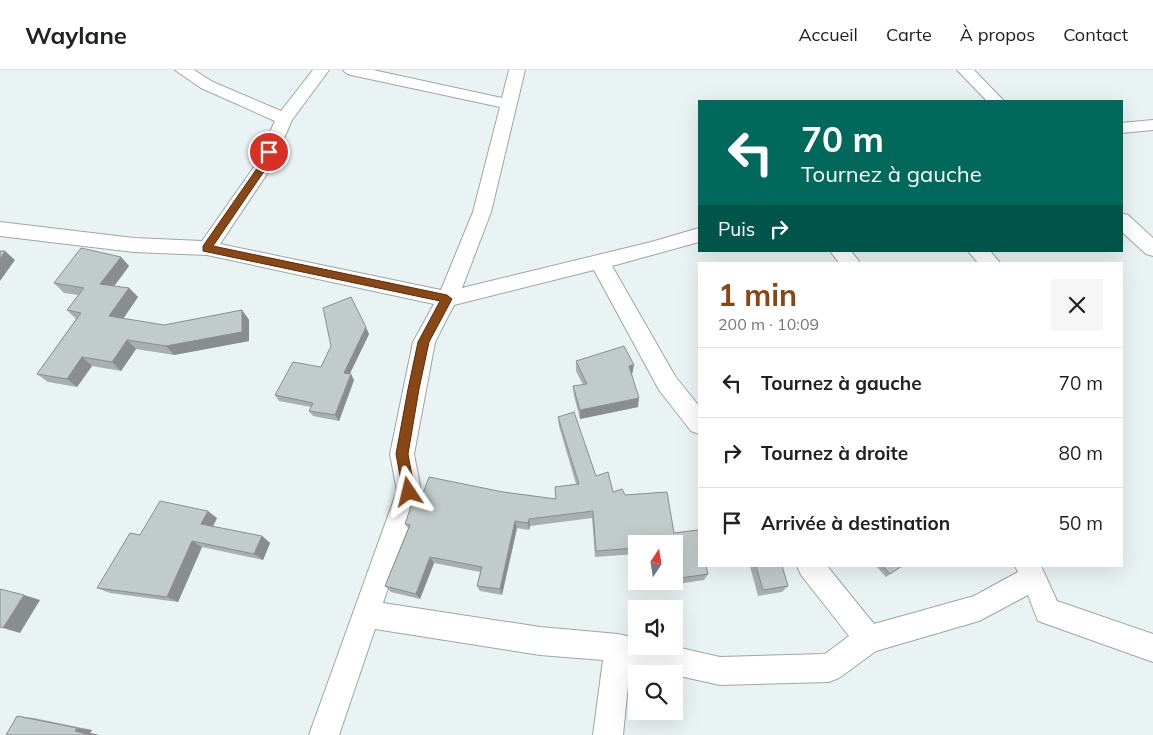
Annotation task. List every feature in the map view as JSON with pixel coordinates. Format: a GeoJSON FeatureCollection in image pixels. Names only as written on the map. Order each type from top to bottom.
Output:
{"type":"FeatureCollection","features":[{"type":"Feature","properties":{"kind":"street"},"geometry":{"type":"LineString","coordinates":[[183,70],[207,85],[284,119]]}},
{"type":"Feature","properties":{"kind":"street"},"geometry":{"type":"LineString","coordinates":[[207,248],[262,168],[284,119],[321,70]]}},
{"type":"Feature","properties":{"kind":"street"},"geometry":{"type":"LineString","coordinates":[[351,70],[509,104]]}},
{"type":"Feature","properties":{"kind":"street"},"geometry":{"type":"LineString","coordinates":[[324,735],[409,492],[402,454],[424,342],[447,299],[482,212],[517,70]]}},
{"type":"Feature","properties":{"kind":"street"},"geometry":{"type":"LineString","coordinates":[[965,70],[995,100]]}},
{"type":"Feature","properties":{"kind":"street"},"geometry":{"type":"LineString","coordinates":[[1123,128],[1153,125]]}},
{"type":"Feature","properties":{"kind":"street"},"geometry":{"type":"LineString","coordinates":[[1123,222],[1153,249]]}},
{"type":"Feature","properties":{"kind":"street"},"geometry":{"type":"LineString","coordinates":[[0,229],[134,246],[207,248],[447,299],[698,234]]}},
{"type":"Feature","properties":{"kind":"street"},"geometry":{"type":"LineString","coordinates":[[841,252],[849,262]]}},
{"type":"Feature","properties":{"kind":"street"},"geometry":{"type":"LineString","coordinates":[[979,252],[988,262]]}},
{"type":"Feature","properties":{"kind":"street"},"geometry":{"type":"LineString","coordinates":[[600,261],[667,383],[698,423]]}},
{"type":"Feature","properties":{"kind":"street"},"geometry":{"type":"LineString","coordinates":[[811,567],[870,639]]}},
{"type":"Feature","properties":{"kind":"street"},"geometry":{"type":"LineString","coordinates":[[366,614],[540,641],[618,648],[720,671],[829,668],[870,639],[979,608],[1030,572],[1048,611],[1153,648]]}},
{"type":"Feature","properties":{"kind":"street"},"geometry":{"type":"LineString","coordinates":[[608,735],[618,648]]}},
{"type":"Feature","properties":{"kind":"building"},"geometry":{"type":"Polygon","coordinates":[[[81,248],[121,257],[100,284],[129,288],[109,316],[164,325],[242,310],[242,332],[166,346],[127,340],[112,362],[82,357],[67,379],[37,374],[81,313],[67,310],[84,288],[54,283],[81,248]]]}},
{"type":"Feature","properties":{"kind":"building"},"geometry":{"type":"Polygon","coordinates":[[[0,251],[5,251],[0,259],[0,251]]]}},
{"type":"Feature","properties":{"kind":"building"},"geometry":{"type":"Polygon","coordinates":[[[351,297],[366,327],[344,373],[351,374],[335,415],[309,411],[313,403],[275,395],[293,362],[321,367],[331,346],[323,308],[351,297]]]}},
{"type":"Feature","properties":{"kind":"building"},"geometry":{"type":"Polygon","coordinates":[[[624,346],[634,365],[629,366],[639,398],[580,410],[573,386],[587,384],[576,361],[624,346]]]}},
{"type":"Feature","properties":{"kind":"building"},"geometry":{"type":"Polygon","coordinates":[[[574,412],[596,476],[608,472],[613,492],[622,489],[625,495],[667,492],[674,533],[698,530],[698,567],[706,567],[708,574],[683,578],[683,535],[628,535],[628,549],[596,551],[593,511],[529,519],[528,523],[515,521],[500,589],[477,586],[482,567],[430,557],[416,594],[385,586],[410,525],[405,524],[412,503],[419,504],[429,477],[503,492],[556,499],[555,487],[579,484],[558,417],[574,412]]]}},
{"type":"Feature","properties":{"kind":"building"},"geometry":{"type":"Polygon","coordinates":[[[160,501],[208,511],[201,524],[262,536],[254,554],[192,541],[167,597],[97,588],[130,533],[140,535],[160,501]]]}},
{"type":"Feature","properties":{"kind":"building"},"geometry":{"type":"Polygon","coordinates":[[[756,567],[782,567],[788,586],[763,590],[756,567]]]}},
{"type":"Feature","properties":{"kind":"building"},"geometry":{"type":"Polygon","coordinates":[[[884,567],[900,567],[890,574],[884,567]]]}},
{"type":"Feature","properties":{"kind":"building"},"geometry":{"type":"Polygon","coordinates":[[[0,589],[24,595],[3,628],[0,627],[0,589]]]}},
{"type":"Feature","properties":{"kind":"building"},"geometry":{"type":"Polygon","coordinates":[[[17,716],[77,728],[75,731],[90,735],[6,735],[17,716]]]}},
{"type":"Feature","properties":{"kind":"route"},"geometry":{"type":"LineString","coordinates":[[269,152],[262,168],[207,248],[447,299],[424,342],[413,389],[402,454],[409,492]]}}]}
